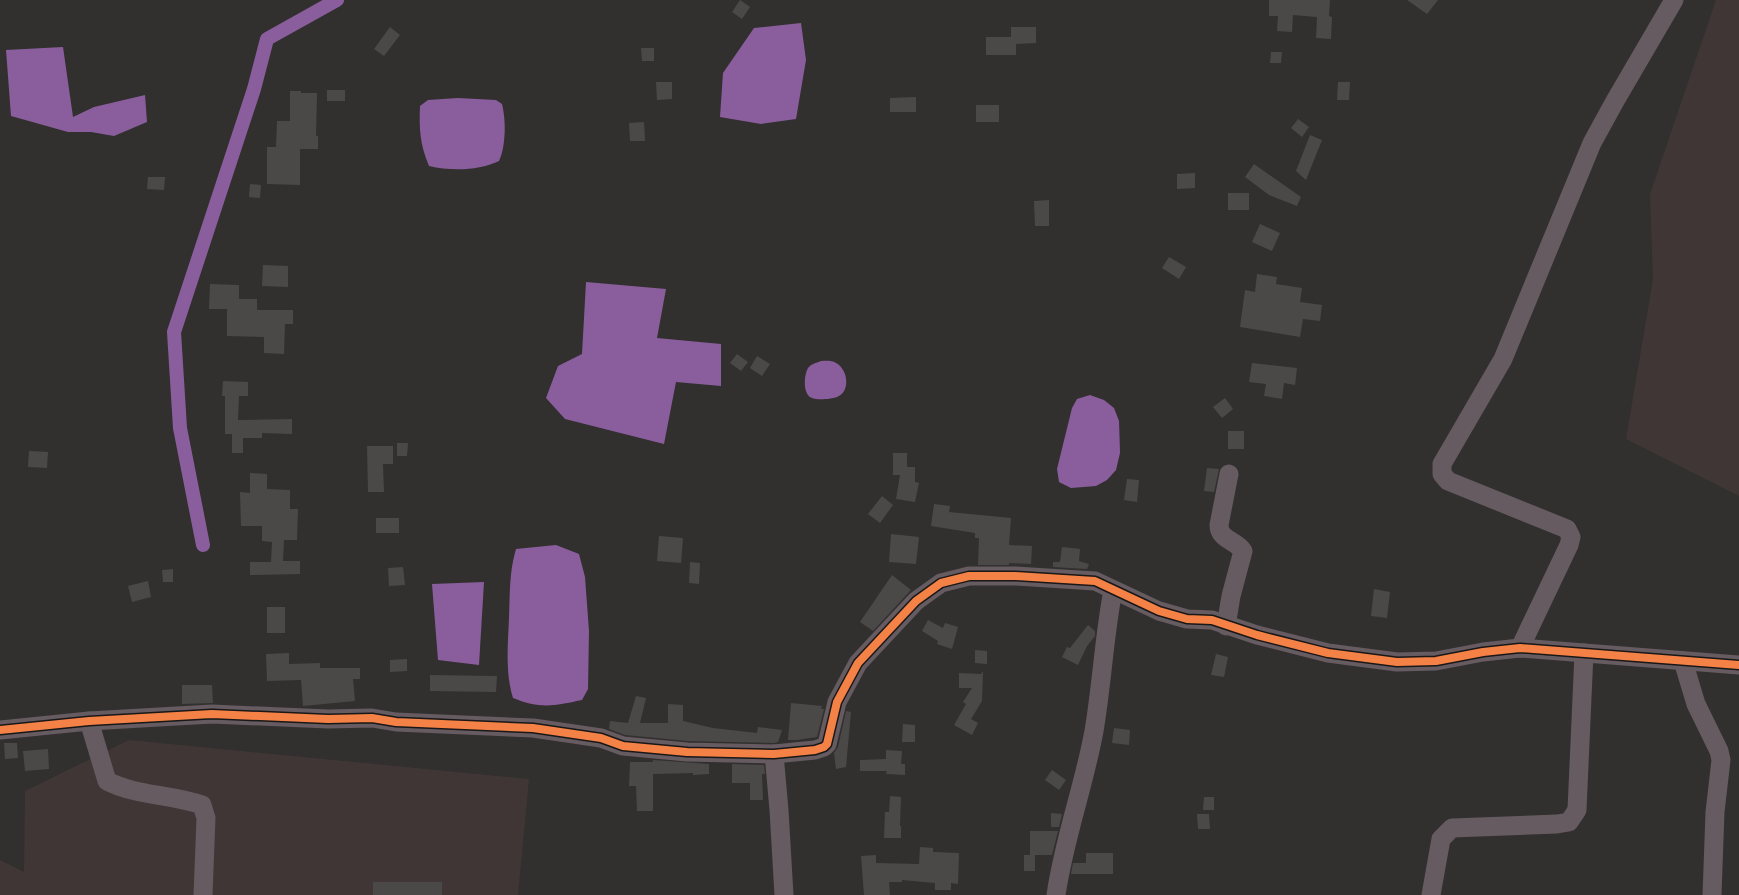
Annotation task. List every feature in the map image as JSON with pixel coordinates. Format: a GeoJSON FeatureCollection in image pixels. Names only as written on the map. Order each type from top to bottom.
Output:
{"type":"FeatureCollection","features":[{"type":"Feature","properties":{"kind":"street"},"geometry":{"type":"LineString","coordinates":[[1520,648],[1569,545],[1570,537],[1567,529],[1448,481],[1442,474],[1442,464],[1503,359],[1592,143],[1674,0]]}},
{"type":"Feature","properties":{"kind":"street"},"geometry":{"type":"LineString","coordinates":[[1226,626],[1231,596],[1243,557],[1241,547],[1222,536],[1219,531],[1229,474]]}},
{"type":"Feature","properties":{"kind":"street"},"geometry":{"type":"LineString","coordinates":[[0,730],[89,721],[212,714],[328,719],[372,718],[396,722],[533,728],[601,738],[623,746],[687,752],[774,754],[814,750],[827,744],[837,702],[858,663],[916,601],[941,583],[969,576],[1015,576],[1095,581],[1159,611],[1187,619],[1212,620],[1226,626],[1328,653],[1397,662],[1436,661],[1483,652],[1520,648],[1739,665]]}},
{"type":"Feature","properties":{"kind":"street"},"geometry":{"type":"LineString","coordinates":[[1056,895],[1061,861],[1082,789],[1094,730],[1106,629],[1113,590]]}},
{"type":"Feature","properties":{"kind":"street"},"geometry":{"type":"LineString","coordinates":[[1431,895],[1441,839],[1452,828],[1570,822],[1577,810],[1584,653]]}},
{"type":"Feature","properties":{"kind":"street"},"geometry":{"type":"LineString","coordinates":[[1683,661],[1696,704],[1719,751],[1721,760],[1715,812],[1712,895]]}},
{"type":"Feature","properties":{"kind":"street"},"geometry":{"type":"LineString","coordinates":[[89,721],[107,781],[125,789],[190,801],[202,806],[206,818],[203,895]]}},
{"type":"Feature","properties":{"kind":"street"},"geometry":{"type":"LineString","coordinates":[[774,754],[784,895]]}},
{"type":"Feature","properties":{"kind":"shaded area"},"geometry":{"type":"Polygon","coordinates":[[[1716,0],[1739,0],[1739,496],[1626,439],[1653,279],[1650,194],[1716,0]]]}},
{"type":"Feature","properties":{"kind":"shaded area"},"geometry":{"type":"Polygon","coordinates":[[[801,23],[806,60],[796,119],[761,124],[720,117],[723,73],[754,28],[801,23]]]}},
{"type":"Feature","properties":{"kind":"shaded area"},"geometry":{"type":"Polygon","coordinates":[[[63,47],[73,117],[94,107],[145,95],[147,122],[114,136],[91,132],[68,132],[11,116],[6,50],[63,47]]]}},
{"type":"Feature","properties":{"kind":"shaded area"},"geometry":{"type":"Polygon","coordinates":[[[458,98],[496,100],[502,104],[505,133],[499,161],[482,167],[464,169],[446,169],[429,166],[421,137],[420,106],[428,100],[458,98]]]}},
{"type":"Feature","properties":{"kind":"shaded area"},"geometry":{"type":"Polygon","coordinates":[[[586,282],[666,289],[657,338],[721,344],[721,386],[676,382],[664,444],[565,419],[546,398],[558,366],[582,354],[586,282]]]}},
{"type":"Feature","properties":{"kind":"shaded area"},"geometry":{"type":"Polygon","coordinates":[[[821,361],[834,362],[843,370],[846,386],[837,397],[816,399],[810,397],[806,391],[805,379],[808,368],[821,361]]]}},
{"type":"Feature","properties":{"kind":"shaded area"},"geometry":{"type":"Polygon","coordinates":[[[1090,395],[1104,400],[1114,408],[1119,421],[1120,453],[1116,470],[1107,480],[1096,486],[1071,488],[1059,482],[1057,469],[1072,408],[1077,399],[1090,395]]]}},
{"type":"Feature","properties":{"kind":"shaded area"},"geometry":{"type":"Polygon","coordinates":[[[556,545],[579,554],[585,577],[589,631],[588,689],[582,700],[555,705],[531,704],[513,698],[510,688],[508,658],[511,575],[516,549],[556,545]]]}},
{"type":"Feature","properties":{"kind":"shaded area"},"geometry":{"type":"Polygon","coordinates":[[[484,582],[479,665],[438,660],[432,584],[484,582]]]}},
{"type":"Feature","properties":{"kind":"shaded area"},"geometry":{"type":"Polygon","coordinates":[[[129,740],[529,779],[518,895],[0,895],[0,860],[24,872],[25,791],[129,740]]]}},
{"type":"Feature","properties":{"kind":"building"},"geometry":{"type":"Polygon","coordinates":[[[740,0],[750,7],[742,19],[732,12],[740,0]]]}},
{"type":"Feature","properties":{"kind":"building"},"geometry":{"type":"Polygon","coordinates":[[[1269,0],[1330,0],[1329,16],[1332,17],[1331,39],[1316,38],[1317,17],[1293,15],[1292,32],[1277,31],[1278,16],[1269,16],[1269,0]]]}},
{"type":"Feature","properties":{"kind":"building"},"geometry":{"type":"Polygon","coordinates":[[[1407,0],[1438,0],[1427,14],[1407,0]]]}},
{"type":"Feature","properties":{"kind":"building"},"geometry":{"type":"Polygon","coordinates":[[[390,27],[400,35],[384,56],[374,49],[390,27]]]}},
{"type":"Feature","properties":{"kind":"building"},"geometry":{"type":"Polygon","coordinates":[[[1011,27],[1036,27],[1036,43],[1016,44],[1016,55],[986,55],[986,37],[1011,37],[1011,27]]]}},
{"type":"Feature","properties":{"kind":"building"},"geometry":{"type":"Polygon","coordinates":[[[641,48],[654,48],[654,61],[642,61],[641,48]]]}},
{"type":"Feature","properties":{"kind":"building"},"geometry":{"type":"Polygon","coordinates":[[[1271,52],[1282,52],[1281,63],[1270,63],[1271,52]]]}},
{"type":"Feature","properties":{"kind":"building"},"geometry":{"type":"Polygon","coordinates":[[[656,82],[672,82],[672,99],[657,100],[656,82]]]}},
{"type":"Feature","properties":{"kind":"building"},"geometry":{"type":"Polygon","coordinates":[[[1338,82],[1350,82],[1349,100],[1337,100],[1338,82]]]}},
{"type":"Feature","properties":{"kind":"building"},"geometry":{"type":"Polygon","coordinates":[[[327,90],[345,90],[345,101],[327,101],[327,90]]]}},
{"type":"Feature","properties":{"kind":"building"},"geometry":{"type":"Polygon","coordinates":[[[290,91],[317,93],[316,136],[318,136],[318,149],[300,149],[300,185],[267,184],[267,147],[276,147],[277,121],[290,121],[290,91]]]}},
{"type":"Feature","properties":{"kind":"building"},"geometry":{"type":"Polygon","coordinates":[[[916,97],[916,112],[890,112],[890,98],[916,97]]]}},
{"type":"Feature","properties":{"kind":"building"},"geometry":{"type":"Polygon","coordinates":[[[976,105],[999,105],[999,122],[976,122],[976,105]]]}},
{"type":"Feature","properties":{"kind":"building"},"geometry":{"type":"Polygon","coordinates":[[[1298,119],[1309,127],[1302,137],[1291,128],[1298,119]]]}},
{"type":"Feature","properties":{"kind":"building"},"geometry":{"type":"Polygon","coordinates":[[[644,122],[645,141],[630,141],[629,123],[644,122]]]}},
{"type":"Feature","properties":{"kind":"building"},"geometry":{"type":"Polygon","coordinates":[[[1310,135],[1322,140],[1306,180],[1296,171],[1310,135]]]}},
{"type":"Feature","properties":{"kind":"building"},"geometry":{"type":"Polygon","coordinates":[[[1254,164],[1301,197],[1297,206],[1269,195],[1245,177],[1254,164]]]}},
{"type":"Feature","properties":{"kind":"building"},"geometry":{"type":"Polygon","coordinates":[[[1195,173],[1195,188],[1177,189],[1177,174],[1195,173]]]}},
{"type":"Feature","properties":{"kind":"building"},"geometry":{"type":"Polygon","coordinates":[[[148,177],[165,177],[164,190],[147,189],[148,177]]]}},
{"type":"Feature","properties":{"kind":"building"},"geometry":{"type":"Polygon","coordinates":[[[250,184],[261,185],[260,198],[249,197],[250,184]]]}},
{"type":"Feature","properties":{"kind":"building"},"geometry":{"type":"Polygon","coordinates":[[[1228,193],[1249,193],[1249,210],[1228,210],[1228,193]]]}},
{"type":"Feature","properties":{"kind":"building"},"geometry":{"type":"Polygon","coordinates":[[[1049,200],[1049,226],[1035,226],[1034,201],[1049,200]]]}},
{"type":"Feature","properties":{"kind":"building"},"geometry":{"type":"Polygon","coordinates":[[[1260,224],[1280,233],[1272,251],[1252,242],[1260,224]]]}},
{"type":"Feature","properties":{"kind":"building"},"geometry":{"type":"Polygon","coordinates":[[[1169,257],[1186,267],[1179,279],[1162,268],[1169,257]]]}},
{"type":"Feature","properties":{"kind":"building"},"geometry":{"type":"Polygon","coordinates":[[[263,265],[288,266],[288,287],[262,286],[263,265]]]}},
{"type":"Feature","properties":{"kind":"building"},"geometry":{"type":"Polygon","coordinates":[[[1257,274],[1277,277],[1276,284],[1302,288],[1300,302],[1322,305],[1320,321],[1303,319],[1300,337],[1240,327],[1245,290],[1255,292],[1257,274]]]}},
{"type":"Feature","properties":{"kind":"building"},"geometry":{"type":"Polygon","coordinates":[[[210,284],[239,285],[239,299],[257,299],[257,310],[293,310],[293,324],[285,324],[284,354],[264,353],[264,337],[227,336],[227,309],[209,309],[210,284]]]}},
{"type":"Feature","properties":{"kind":"building"},"geometry":{"type":"Polygon","coordinates":[[[737,354],[748,362],[741,371],[730,363],[737,354]]]}},
{"type":"Feature","properties":{"kind":"building"},"geometry":{"type":"Polygon","coordinates":[[[757,356],[770,364],[762,376],[750,368],[757,356]]]}},
{"type":"Feature","properties":{"kind":"building"},"geometry":{"type":"Polygon","coordinates":[[[1252,363],[1297,368],[1295,385],[1284,383],[1282,399],[1264,396],[1266,384],[1249,382],[1252,363]]]}},
{"type":"Feature","properties":{"kind":"building"},"geometry":{"type":"Polygon","coordinates":[[[223,381],[248,382],[248,396],[239,396],[238,420],[292,419],[292,434],[262,433],[262,438],[243,438],[243,453],[232,453],[232,434],[225,434],[225,396],[222,396],[223,381]]]}},
{"type":"Feature","properties":{"kind":"building"},"geometry":{"type":"Polygon","coordinates":[[[1225,398],[1233,409],[1222,418],[1213,407],[1225,398]]]}},
{"type":"Feature","properties":{"kind":"building"},"geometry":{"type":"Polygon","coordinates":[[[1228,431],[1244,431],[1244,449],[1228,449],[1228,431]]]}},
{"type":"Feature","properties":{"kind":"building"},"geometry":{"type":"Polygon","coordinates":[[[397,443],[408,443],[407,456],[397,456],[397,443]]]}},
{"type":"Feature","properties":{"kind":"building"},"geometry":{"type":"Polygon","coordinates":[[[367,446],[393,446],[393,464],[383,464],[384,492],[368,492],[367,446]]]}},
{"type":"Feature","properties":{"kind":"building"},"geometry":{"type":"Polygon","coordinates":[[[29,451],[48,452],[47,468],[28,467],[29,451]]]}},
{"type":"Feature","properties":{"kind":"building"},"geometry":{"type":"Polygon","coordinates":[[[893,453],[907,453],[907,467],[915,467],[915,482],[919,483],[915,502],[896,499],[900,475],[893,475],[893,453]]]}},
{"type":"Feature","properties":{"kind":"building"},"geometry":{"type":"Polygon","coordinates":[[[1207,468],[1219,469],[1214,492],[1204,491],[1207,468]]]}},
{"type":"Feature","properties":{"kind":"building"},"geometry":{"type":"Polygon","coordinates":[[[250,473],[267,474],[267,489],[290,490],[290,509],[298,509],[297,540],[284,540],[283,561],[300,561],[300,574],[250,575],[250,562],[271,562],[272,542],[262,541],[262,526],[241,526],[240,492],[250,493],[250,473]]]}},
{"type":"Feature","properties":{"kind":"building"},"geometry":{"type":"Polygon","coordinates":[[[1127,479],[1139,480],[1137,502],[1124,500],[1127,479]]]}},
{"type":"Feature","properties":{"kind":"building"},"geometry":{"type":"Polygon","coordinates":[[[882,496],[893,505],[880,523],[868,514],[882,496]]]}},
{"type":"Feature","properties":{"kind":"building"},"geometry":{"type":"Polygon","coordinates":[[[934,504],[950,506],[949,512],[1011,518],[1009,545],[1032,546],[1031,564],[978,565],[979,538],[975,538],[975,533],[931,526],[934,504]]]}},
{"type":"Feature","properties":{"kind":"building"},"geometry":{"type":"Polygon","coordinates":[[[376,518],[399,518],[399,533],[376,533],[376,518]]]}},
{"type":"Feature","properties":{"kind":"building"},"geometry":{"type":"Polygon","coordinates":[[[891,534],[919,537],[916,564],[889,562],[891,534]]]}},
{"type":"Feature","properties":{"kind":"building"},"geometry":{"type":"Polygon","coordinates":[[[659,536],[683,538],[681,563],[657,561],[659,536]]]}},
{"type":"Feature","properties":{"kind":"building"},"geometry":{"type":"Polygon","coordinates":[[[1062,547],[1080,549],[1079,561],[1089,564],[1087,569],[1053,567],[1053,562],[1060,562],[1062,547]]]}},
{"type":"Feature","properties":{"kind":"building"},"geometry":{"type":"Polygon","coordinates":[[[690,562],[700,563],[699,584],[689,583],[690,562]]]}},
{"type":"Feature","properties":{"kind":"building"},"geometry":{"type":"Polygon","coordinates":[[[403,567],[405,585],[389,586],[388,568],[403,567]]]}},
{"type":"Feature","properties":{"kind":"building"},"geometry":{"type":"Polygon","coordinates":[[[173,569],[173,582],[163,582],[162,570],[173,569]]]}},
{"type":"Feature","properties":{"kind":"building"},"geometry":{"type":"Polygon","coordinates":[[[892,575],[911,590],[873,631],[860,622],[892,575]]]}},
{"type":"Feature","properties":{"kind":"building"},"geometry":{"type":"Polygon","coordinates":[[[148,581],[151,597],[132,602],[128,586],[148,581]]]}},
{"type":"Feature","properties":{"kind":"building"},"geometry":{"type":"Polygon","coordinates":[[[1374,589],[1390,592],[1387,618],[1371,616],[1374,589]]]}},
{"type":"Feature","properties":{"kind":"building"},"geometry":{"type":"Polygon","coordinates":[[[267,607],[285,607],[285,633],[267,633],[267,607]]]}},
{"type":"Feature","properties":{"kind":"building"},"geometry":{"type":"Polygon","coordinates":[[[928,620],[943,628],[945,623],[958,627],[952,649],[937,644],[938,641],[922,631],[928,620]]]}},
{"type":"Feature","properties":{"kind":"building"},"geometry":{"type":"Polygon","coordinates":[[[1088,625],[1095,631],[1095,636],[1087,646],[1078,665],[1062,657],[1067,647],[1070,648],[1088,625]]]}},
{"type":"Feature","properties":{"kind":"building"},"geometry":{"type":"Polygon","coordinates":[[[975,650],[987,651],[987,664],[975,663],[975,650]]]}},
{"type":"Feature","properties":{"kind":"building"},"geometry":{"type":"Polygon","coordinates":[[[289,653],[289,664],[320,663],[320,668],[360,668],[360,679],[353,679],[355,701],[303,706],[301,680],[267,681],[266,654],[289,653]]]}},
{"type":"Feature","properties":{"kind":"building"},"geometry":{"type":"Polygon","coordinates":[[[1216,654],[1228,657],[1224,677],[1211,675],[1216,654]]]}},
{"type":"Feature","properties":{"kind":"building"},"geometry":{"type":"Polygon","coordinates":[[[407,659],[407,671],[390,672],[390,660],[407,659]]]}},
{"type":"Feature","properties":{"kind":"building"},"geometry":{"type":"Polygon","coordinates":[[[983,671],[982,701],[971,719],[978,723],[972,735],[954,725],[966,704],[963,702],[972,688],[959,688],[959,673],[981,674],[983,671]]]}},
{"type":"Feature","properties":{"kind":"building"},"geometry":{"type":"Polygon","coordinates":[[[430,675],[497,676],[496,692],[430,691],[430,675]]]}},
{"type":"Feature","properties":{"kind":"building"},"geometry":{"type":"Polygon","coordinates":[[[182,685],[212,685],[213,703],[182,704],[182,685]]]}},
{"type":"Feature","properties":{"kind":"building"},"geometry":{"type":"Polygon","coordinates":[[[636,696],[646,698],[640,723],[668,723],[668,704],[683,705],[683,721],[713,728],[757,733],[758,727],[782,730],[778,742],[774,743],[688,741],[625,735],[609,729],[610,721],[628,723],[636,696]]]}},
{"type":"Feature","properties":{"kind":"building"},"geometry":{"type":"Polygon","coordinates":[[[791,703],[822,706],[821,709],[824,709],[817,737],[788,740],[791,703]]]}},
{"type":"Feature","properties":{"kind":"building"},"geometry":{"type":"Polygon","coordinates":[[[846,711],[851,712],[846,767],[836,769],[834,753],[838,747],[846,711]]]}},
{"type":"Feature","properties":{"kind":"building"},"geometry":{"type":"Polygon","coordinates":[[[903,724],[915,725],[915,742],[902,742],[903,724]]]}},
{"type":"Feature","properties":{"kind":"building"},"geometry":{"type":"Polygon","coordinates":[[[1114,728],[1130,730],[1129,745],[1112,743],[1114,728]]]}},
{"type":"Feature","properties":{"kind":"building"},"geometry":{"type":"Polygon","coordinates":[[[4,743],[17,743],[18,758],[5,759],[4,743]]]}},
{"type":"Feature","properties":{"kind":"building"},"geometry":{"type":"Polygon","coordinates":[[[48,749],[49,769],[25,771],[23,751],[48,749]]]}},
{"type":"Feature","properties":{"kind":"building"},"geometry":{"type":"Polygon","coordinates":[[[886,750],[902,751],[901,764],[905,764],[905,775],[886,774],[887,771],[860,771],[860,760],[886,759],[886,750]]]}},
{"type":"Feature","properties":{"kind":"building"},"geometry":{"type":"Polygon","coordinates":[[[653,760],[709,764],[709,774],[653,774],[653,811],[637,811],[636,786],[629,786],[630,762],[653,762],[653,760]]]}},
{"type":"Feature","properties":{"kind":"building"},"geometry":{"type":"Polygon","coordinates":[[[732,764],[764,765],[765,774],[762,774],[763,800],[750,800],[750,783],[732,783],[732,764]]]}},
{"type":"Feature","properties":{"kind":"building"},"geometry":{"type":"Polygon","coordinates":[[[1052,770],[1066,780],[1059,790],[1045,780],[1052,770]]]}},
{"type":"Feature","properties":{"kind":"building"},"geometry":{"type":"Polygon","coordinates":[[[890,796],[901,797],[901,838],[884,838],[885,812],[889,812],[890,796]]]}},
{"type":"Feature","properties":{"kind":"building"},"geometry":{"type":"Polygon","coordinates":[[[1204,797],[1214,797],[1214,810],[1203,810],[1204,797]]]}},
{"type":"Feature","properties":{"kind":"building"},"geometry":{"type":"Polygon","coordinates":[[[1051,813],[1062,814],[1059,827],[1051,827],[1051,813]]]}},
{"type":"Feature","properties":{"kind":"building"},"geometry":{"type":"Polygon","coordinates":[[[1197,814],[1209,814],[1210,829],[1198,829],[1197,814]]]}},
{"type":"Feature","properties":{"kind":"building"},"geometry":{"type":"Polygon","coordinates":[[[1030,831],[1058,831],[1052,855],[1030,855],[1030,831]]]}},
{"type":"Feature","properties":{"kind":"building"},"geometry":{"type":"Polygon","coordinates":[[[920,847],[933,848],[933,852],[959,853],[958,884],[951,883],[951,890],[935,890],[935,883],[902,880],[902,882],[889,882],[890,895],[864,895],[861,856],[876,855],[876,863],[919,864],[920,847]]]}},
{"type":"Feature","properties":{"kind":"building"},"geometry":{"type":"Polygon","coordinates":[[[1086,853],[1113,853],[1113,874],[1071,874],[1073,863],[1086,863],[1086,853]]]}},
{"type":"Feature","properties":{"kind":"building"},"geometry":{"type":"Polygon","coordinates":[[[1024,855],[1035,855],[1035,871],[1024,871],[1024,855]]]}},
{"type":"Feature","properties":{"kind":"building"},"geometry":{"type":"Polygon","coordinates":[[[373,882],[442,882],[442,895],[373,895],[373,882]]]}},
{"type":"Feature","properties":{"kind":"waterway"},"geometry":{"type":"LineString","coordinates":[[203,545],[180,428],[174,332],[254,89],[267,39],[337,0]]}},
{"type":"Feature","properties":{"kind":"cycle path"},"geometry":{"type":"LineString","coordinates":[[0,730],[89,721],[212,714],[328,719],[372,718],[396,722],[533,728],[601,738],[623,746],[687,752],[774,754],[815,750],[827,744],[837,702],[858,663],[916,601],[941,583],[969,576],[1015,576],[1095,581],[1159,611],[1187,619],[1212,620],[1257,635],[1328,653],[1397,662],[1436,661],[1483,652],[1520,648],[1739,665]]}}]}
